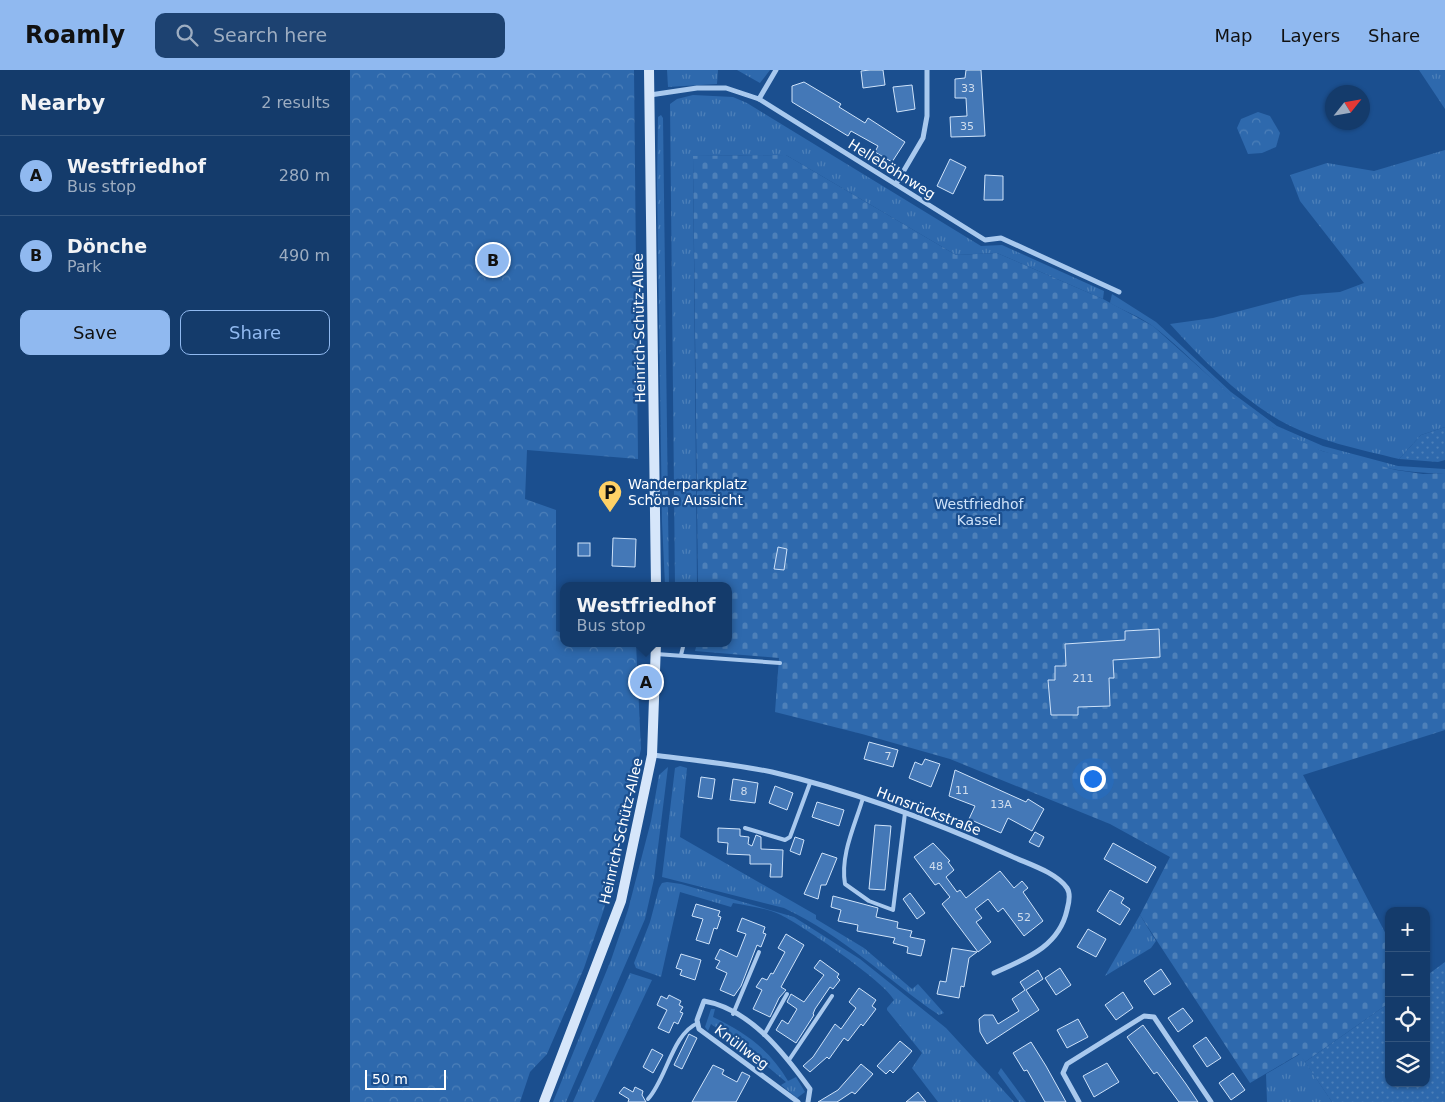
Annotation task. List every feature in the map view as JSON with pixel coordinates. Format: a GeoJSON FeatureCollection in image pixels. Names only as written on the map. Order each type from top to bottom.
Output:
{"type":"FeatureCollection","features":[{"type":"Feature","properties":{"kind":"main road","name":"Heinrich-Schütz-Allee"},"geometry":{"type":"LineString","coordinates":[[649,70],[656,582]]}},
{"type":"Feature","properties":{"kind":"main road","name":"Heinrich-Schütz-Allee"},"geometry":{"type":"LineString","coordinates":[[544,1102],[621,901],[652,755],[656,647]]}},
{"type":"Feature","properties":{"kind":"street"},"geometry":{"type":"LineString","coordinates":[[759,98],[776,70]]}},
{"type":"Feature","properties":{"kind":"street"},"geometry":{"type":"LineString","coordinates":[[896,184],[923,138],[927,116],[927,70]]}},
{"type":"Feature","properties":{"kind":"street","name":"Helleböhnweg"},"geometry":{"type":"LineString","coordinates":[[649,95],[697,88],[726,88],[759,98],[985,240],[1001,238],[1119,292]]}},
{"type":"Feature","properties":{"kind":"street","name":"Hunsrückstraße"},"geometry":{"type":"LineString","coordinates":[[652,755],[734,766],[810,782],[863,798],[905,814],[1013,857],[1055,876],[1068,888],[1070,899],[1065,920],[1054,940],[1024,959],[994,973]]}},
{"type":"Feature","properties":{"kind":"street","name":"Knüllweg"},"geometry":{"type":"LineString","coordinates":[[798,1102],[699,1029],[698,1023],[704,1002],[733,1014],[764,1034],[789,1060],[810,1089],[808,1102]]}},
{"type":"Feature","properties":{"kind":"street"},"geometry":{"type":"LineString","coordinates":[[1078,1102],[1063,1073],[1067,1064],[1144,1016],[1154,1017],[1211,1102]]}},
{"type":"Feature","properties":{"kind":"lane"},"geometry":{"type":"LineString","coordinates":[[681,655],[683,647]]}},
{"type":"Feature","properties":{"kind":"lane"},"geometry":{"type":"LineString","coordinates":[[656,654],[780,663]]}},
{"type":"Feature","properties":{"kind":"lane"},"geometry":{"type":"LineString","coordinates":[[745,828],[785,840],[790,837],[810,782]]}},
{"type":"Feature","properties":{"kind":"lane"},"geometry":{"type":"LineString","coordinates":[[863,798],[848,845],[843,873],[845,884],[869,901],[894,910],[905,814]]}},
{"type":"Feature","properties":{"kind":"lane"},"geometry":{"type":"LineString","coordinates":[[733,1014],[759,952]]}},
{"type":"Feature","properties":{"kind":"lane"},"geometry":{"type":"LineString","coordinates":[[764,1034],[787,994]]}},
{"type":"Feature","properties":{"kind":"lane"},"geometry":{"type":"LineString","coordinates":[[789,1060],[832,996]]}},
{"type":"Feature","properties":{"kind":"lane"},"geometry":{"type":"LineString","coordinates":[[648,1099],[656,1090],[672,1054],[689,1027],[698,1023]]}},
{"type":"Feature","properties":{"kind":"green space"},"geometry":{"type":"Polygon","coordinates":[[[350,70],[634,70],[638,459],[527,450],[525,499],[556,510],[556,631],[560,632],[560,647],[636,647],[641,749],[604,909],[584,968],[547,1054],[530,1072],[520,1102],[350,1102],[350,70]]]}},
{"type":"Feature","properties":{"kind":"green space"},"geometry":{"type":"Polygon","coordinates":[[[667,70],[718,70],[717,84],[668,87],[667,70]]]}},
{"type":"Feature","properties":{"kind":"green space"},"geometry":{"type":"Polygon","coordinates":[[[737,70],[770,70],[760,83],[737,70]]]}},
{"type":"Feature","properties":{"kind":"green space"},"geometry":{"type":"Polygon","coordinates":[[[1419,70],[1445,70],[1445,109],[1419,70]]]}},
{"type":"Feature","properties":{"kind":"green space"},"geometry":{"type":"Polygon","coordinates":[[[693,95],[733,97],[747,103],[981,246],[1002,245],[1104,291],[1103,299],[997,253],[956,255],[786,155],[693,156],[697,582],[675,582],[670,104],[677,99],[693,95]]]}},
{"type":"Feature","properties":{"kind":"green space"},"geometry":{"type":"Polygon","coordinates":[[[1258,112],[1270,116],[1280,133],[1276,147],[1262,153],[1248,154],[1237,128],[1241,119],[1258,112]]]}},
{"type":"Feature","properties":{"kind":"green space"},"geometry":{"type":"Polygon","coordinates":[[[661,115],[663,118],[669,582],[665,582],[662,522],[657,184],[658,117],[661,115]]]}},
{"type":"Feature","properties":{"kind":"green space"},"geometry":{"type":"Polygon","coordinates":[[[1445,150],[1445,427],[1421,435],[1399,459],[1323,439],[1279,420],[1235,388],[1170,324],[1213,318],[1301,295],[1340,292],[1364,283],[1300,201],[1290,175],[1327,163],[1374,171],[1445,150]]]}},
{"type":"Feature","properties":{"kind":"green space","name":"Westfriedhof Kassel"},"geometry":{"type":"Polygon","coordinates":[[[786,155],[956,255],[997,253],[1103,299],[1153,326],[1229,394],[1273,428],[1322,451],[1396,470],[1423,474],[1445,473],[1445,730],[1303,775],[1385,932],[1385,1006],[1305,1062],[1299,1054],[1250,1083],[1140,915],[1170,857],[1110,824],[950,759],[775,712],[779,658],[695,651],[696,647],[732,647],[732,582],[698,582],[693,156],[786,155]]]}},
{"type":"Feature","properties":{"kind":"green space"},"geometry":{"type":"Polygon","coordinates":[[[1112,294],[1156,322],[1231,392],[1277,426],[1323,446],[1398,466],[1445,469],[1445,473],[1403,471],[1380,467],[1333,455],[1291,438],[1257,417],[1227,393],[1184,352],[1149,323],[1110,303],[1112,294]]]}},
{"type":"Feature","properties":{"kind":"green space"},"geometry":{"type":"Polygon","coordinates":[[[1445,427],[1445,460],[1438,462],[1399,459],[1421,435],[1445,427]]]}},
{"type":"Feature","properties":{"kind":"green space"},"geometry":{"type":"Polygon","coordinates":[[[680,766],[687,768],[680,837],[816,915],[816,919],[864,948],[912,989],[918,984],[944,1013],[939,1015],[826,931],[784,908],[662,877],[675,768],[680,766]]]}},
{"type":"Feature","properties":{"kind":"green space"},"geometry":{"type":"Polygon","coordinates":[[[668,767],[654,879],[645,919],[566,1102],[553,1102],[611,960],[628,910],[651,821],[659,775],[668,767]]]}},
{"type":"Feature","properties":{"kind":"green space"},"geometry":{"type":"Polygon","coordinates":[[[662,883],[681,884],[794,917],[860,959],[946,1028],[1014,1102],[938,1102],[912,1068],[922,1053],[887,1010],[894,1000],[887,991],[842,954],[807,930],[776,913],[757,907],[733,903],[731,907],[680,892],[661,977],[636,968],[634,963],[650,922],[659,888],[662,883]]]}},
{"type":"Feature","properties":{"kind":"green space"},"geometry":{"type":"Polygon","coordinates":[[[1140,915],[1156,941],[1151,948],[1105,976],[1140,915]]]}},
{"type":"Feature","properties":{"kind":"green space"},"geometry":{"type":"Polygon","coordinates":[[[1445,962],[1445,1102],[1332,1102],[1305,1062],[1385,1006],[1385,1087],[1430,1087],[1430,973],[1445,962]]]}},
{"type":"Feature","properties":{"kind":"green space"},"geometry":{"type":"Polygon","coordinates":[[[630,973],[652,980],[594,1102],[573,1102],[630,973]]]}},
{"type":"Feature","properties":{"kind":"green space"},"geometry":{"type":"Polygon","coordinates":[[[711,1009],[715,1009],[713,1017],[736,1029],[765,1051],[788,1081],[796,1077],[805,1092],[797,1098],[781,1085],[786,1082],[749,1051],[711,1024],[708,1031],[705,1027],[711,1009]]]}},
{"type":"Feature","properties":{"kind":"green space"},"geometry":{"type":"Polygon","coordinates":[[[1300,1054],[1332,1102],[1267,1102],[1266,1074],[1300,1054]]]}},
{"type":"Feature","properties":{"kind":"green space"},"geometry":{"type":"Polygon","coordinates":[[[1001,1068],[1026,1102],[1019,1102],[998,1073],[1001,1068]]]}},
{"type":"Feature","properties":{"kind":"building"},"geometry":{"type":"Polygon","coordinates":[[[883,70],[885,85],[863,88],[861,71],[883,70]]]}},
{"type":"Feature","properties":{"kind":"building"},"geometry":{"type":"Polygon","coordinates":[[[966,70],[981,70],[985,136],[951,137],[950,117],[967,116],[966,98],[955,98],[955,79],[965,78],[966,70]]]}},
{"type":"Feature","properties":{"kind":"building"},"geometry":{"type":"Polygon","coordinates":[[[804,82],[841,104],[839,107],[865,123],[868,118],[905,142],[892,162],[875,152],[878,146],[851,131],[848,136],[792,102],[792,86],[804,82]]]}},
{"type":"Feature","properties":{"kind":"building"},"geometry":{"type":"Polygon","coordinates":[[[912,85],[915,109],[897,112],[893,87],[912,85]]]}},
{"type":"Feature","properties":{"kind":"building"},"geometry":{"type":"Polygon","coordinates":[[[950,159],[966,167],[953,194],[937,186],[950,159]]]}},
{"type":"Feature","properties":{"kind":"building"},"geometry":{"type":"Polygon","coordinates":[[[985,175],[1003,176],[1003,200],[984,200],[985,175]]]}},
{"type":"Feature","properties":{"kind":"building"},"geometry":{"type":"Polygon","coordinates":[[[613,538],[636,539],[635,567],[612,566],[613,538]]]}},
{"type":"Feature","properties":{"kind":"building"},"geometry":{"type":"Polygon","coordinates":[[[578,543],[590,543],[590,556],[578,556],[578,543]]]}},
{"type":"Feature","properties":{"kind":"building"},"geometry":{"type":"Polygon","coordinates":[[[778,547],[787,549],[784,570],[774,569],[778,547]]]}},
{"type":"Feature","properties":{"kind":"building"},"geometry":{"type":"Polygon","coordinates":[[[1159,629],[1160,657],[1113,660],[1114,678],[1109,678],[1110,706],[1078,707],[1078,715],[1051,715],[1048,680],[1055,680],[1055,666],[1066,666],[1065,644],[1125,640],[1125,631],[1159,629]]]}},
{"type":"Feature","properties":{"kind":"building"},"geometry":{"type":"Polygon","coordinates":[[[869,742],[898,750],[893,767],[864,759],[869,742]]]}},
{"type":"Feature","properties":{"kind":"building"},"geometry":{"type":"Polygon","coordinates":[[[925,759],[940,764],[931,787],[909,778],[915,762],[922,765],[925,759]]]}},
{"type":"Feature","properties":{"kind":"building"},"geometry":{"type":"Polygon","coordinates":[[[955,770],[1026,802],[1028,799],[1044,809],[1032,831],[1008,818],[1001,833],[969,819],[975,806],[949,796],[955,770]]]}},
{"type":"Feature","properties":{"kind":"building"},"geometry":{"type":"Polygon","coordinates":[[[701,777],[715,779],[712,799],[698,797],[701,777]]]}},
{"type":"Feature","properties":{"kind":"building"},"geometry":{"type":"Polygon","coordinates":[[[733,779],[758,783],[755,803],[730,800],[733,779]]]}},
{"type":"Feature","properties":{"kind":"building"},"geometry":{"type":"Polygon","coordinates":[[[775,786],[793,793],[787,810],[769,803],[775,786]]]}},
{"type":"Feature","properties":{"kind":"building"},"geometry":{"type":"Polygon","coordinates":[[[817,802],[844,810],[839,826],[812,817],[817,802]]]}},
{"type":"Feature","properties":{"kind":"building"},"geometry":{"type":"Polygon","coordinates":[[[875,825],[891,826],[885,890],[869,889],[875,825]]]}},
{"type":"Feature","properties":{"kind":"building"},"geometry":{"type":"Polygon","coordinates":[[[718,828],[740,829],[740,836],[749,837],[748,844],[752,846],[756,835],[761,837],[761,849],[783,850],[782,877],[770,877],[771,864],[750,864],[750,855],[727,854],[728,843],[718,842],[718,828]]]}},
{"type":"Feature","properties":{"kind":"building"},"geometry":{"type":"Polygon","coordinates":[[[1035,832],[1044,837],[1039,847],[1029,842],[1035,832]]]}},
{"type":"Feature","properties":{"kind":"building"},"geometry":{"type":"Polygon","coordinates":[[[795,837],[804,840],[800,855],[790,851],[795,837]]]}},
{"type":"Feature","properties":{"kind":"building"},"geometry":{"type":"Polygon","coordinates":[[[933,843],[950,861],[948,862],[954,870],[946,877],[957,892],[960,890],[966,898],[1000,871],[1014,888],[1022,881],[1028,888],[1023,892],[1043,921],[1024,936],[1003,908],[998,912],[988,899],[975,909],[982,918],[976,922],[991,942],[978,952],[942,904],[950,897],[939,883],[935,885],[914,857],[933,843]]]}},
{"type":"Feature","properties":{"kind":"building"},"geometry":{"type":"Polygon","coordinates":[[[1113,843],[1156,867],[1147,883],[1104,859],[1113,843]]]}},
{"type":"Feature","properties":{"kind":"building"},"geometry":{"type":"Polygon","coordinates":[[[822,853],[837,858],[826,885],[821,885],[818,899],[804,894],[822,853]]]}},
{"type":"Feature","properties":{"kind":"building"},"geometry":{"type":"Polygon","coordinates":[[[1110,890],[1124,898],[1121,903],[1130,909],[1120,925],[1097,911],[1110,890]]]}},
{"type":"Feature","properties":{"kind":"building"},"geometry":{"type":"Polygon","coordinates":[[[910,893],[925,913],[917,919],[903,899],[910,893]]]}},
{"type":"Feature","properties":{"kind":"building"},"geometry":{"type":"Polygon","coordinates":[[[833,896],[878,908],[876,917],[898,922],[897,928],[912,931],[910,937],[925,940],[921,956],[907,953],[908,947],[893,943],[895,938],[857,931],[858,925],[838,921],[841,910],[831,907],[833,896]]]}},
{"type":"Feature","properties":{"kind":"building"},"geometry":{"type":"Polygon","coordinates":[[[696,904],[720,911],[718,916],[721,917],[717,929],[714,928],[709,944],[696,940],[703,919],[692,916],[696,904]]]}},
{"type":"Feature","properties":{"kind":"building"},"geometry":{"type":"Polygon","coordinates":[[[742,918],[765,927],[763,933],[766,934],[761,947],[757,945],[741,986],[734,996],[720,990],[727,973],[716,968],[720,961],[715,959],[720,949],[737,957],[746,934],[737,931],[742,918]]]}},
{"type":"Feature","properties":{"kind":"building"},"geometry":{"type":"Polygon","coordinates":[[[1088,929],[1106,939],[1096,957],[1077,947],[1088,929]]]}},
{"type":"Feature","properties":{"kind":"building"},"geometry":{"type":"Polygon","coordinates":[[[786,934],[804,945],[781,987],[786,990],[779,998],[770,1017],[753,1009],[762,990],[756,987],[762,978],[767,980],[771,973],[773,974],[785,952],[778,948],[786,934]]]}},
{"type":"Feature","properties":{"kind":"building"},"geometry":{"type":"Polygon","coordinates":[[[952,948],[977,952],[969,958],[964,987],[961,986],[959,998],[937,994],[940,981],[946,982],[952,948]]]}},
{"type":"Feature","properties":{"kind":"building"},"geometry":{"type":"Polygon","coordinates":[[[681,954],[701,960],[695,980],[680,975],[682,970],[676,968],[681,954]]]}},
{"type":"Feature","properties":{"kind":"building"},"geometry":{"type":"Polygon","coordinates":[[[820,960],[839,974],[837,977],[840,980],[833,989],[830,987],[796,1043],[776,1030],[782,1020],[788,1024],[797,1009],[787,1002],[791,994],[804,1002],[824,975],[814,968],[820,960]]]}},
{"type":"Feature","properties":{"kind":"building"},"geometry":{"type":"Polygon","coordinates":[[[1060,968],[1071,985],[1056,995],[1045,978],[1060,968]]]}},
{"type":"Feature","properties":{"kind":"building"},"geometry":{"type":"Polygon","coordinates":[[[1161,969],[1171,984],[1154,995],[1144,981],[1161,969]]]}},
{"type":"Feature","properties":{"kind":"building"},"geometry":{"type":"Polygon","coordinates":[[[1038,970],[1043,979],[1026,990],[1039,1010],[987,1044],[980,1032],[979,1019],[984,1015],[993,1015],[998,1024],[1019,1011],[1012,999],[1025,990],[1020,982],[1038,970]]]}},
{"type":"Feature","properties":{"kind":"building"},"geometry":{"type":"Polygon","coordinates":[[[859,988],[876,1000],[872,1006],[876,1009],[848,1041],[844,1038],[829,1059],[827,1057],[810,1072],[803,1066],[813,1057],[835,1024],[841,1029],[856,1008],[849,1002],[859,988]]]}},
{"type":"Feature","properties":{"kind":"building"},"geometry":{"type":"Polygon","coordinates":[[[1123,992],[1133,1008],[1116,1020],[1105,1005],[1123,992]]]}},
{"type":"Feature","properties":{"kind":"building"},"geometry":{"type":"Polygon","coordinates":[[[669,995],[681,1001],[679,1005],[683,1007],[680,1012],[683,1013],[678,1024],[674,1022],[669,1033],[658,1028],[667,1010],[657,1005],[661,996],[667,999],[669,995]]]}},
{"type":"Feature","properties":{"kind":"building"},"geometry":{"type":"Polygon","coordinates":[[[1183,1008],[1193,1021],[1178,1032],[1168,1018],[1183,1008]]]}},
{"type":"Feature","properties":{"kind":"building"},"geometry":{"type":"Polygon","coordinates":[[[1078,1019],[1088,1037],[1067,1048],[1057,1030],[1078,1019]]]}},
{"type":"Feature","properties":{"kind":"building"},"geometry":{"type":"Polygon","coordinates":[[[1143,1025],[1198,1102],[1179,1102],[1157,1072],[1154,1074],[1127,1037],[1143,1025]]]}},
{"type":"Feature","properties":{"kind":"building"},"geometry":{"type":"Polygon","coordinates":[[[689,1034],[697,1038],[682,1069],[674,1065],[689,1034]]]}},
{"type":"Feature","properties":{"kind":"building"},"geometry":{"type":"Polygon","coordinates":[[[1206,1037],[1221,1058],[1207,1067],[1193,1046],[1206,1037]]]}},
{"type":"Feature","properties":{"kind":"building"},"geometry":{"type":"Polygon","coordinates":[[[900,1041],[912,1051],[893,1073],[890,1070],[886,1074],[877,1066],[900,1041]]]}},
{"type":"Feature","properties":{"kind":"building"},"geometry":{"type":"Polygon","coordinates":[[[1031,1042],[1066,1102],[1045,1102],[1027,1070],[1024,1071],[1013,1053],[1031,1042]]]}},
{"type":"Feature","properties":{"kind":"building"},"geometry":{"type":"Polygon","coordinates":[[[652,1049],[663,1055],[653,1073],[643,1067],[652,1049]]]}},
{"type":"Feature","properties":{"kind":"building"},"geometry":{"type":"Polygon","coordinates":[[[1107,1063],[1119,1082],[1094,1097],[1083,1076],[1107,1063]]]}},
{"type":"Feature","properties":{"kind":"building"},"geometry":{"type":"Polygon","coordinates":[[[861,1064],[873,1074],[855,1094],[852,1092],[837,1102],[818,1102],[838,1090],[861,1064]]]}},
{"type":"Feature","properties":{"kind":"building"},"geometry":{"type":"Polygon","coordinates":[[[713,1065],[724,1070],[722,1074],[737,1082],[742,1072],[750,1076],[736,1102],[692,1102],[713,1065]]]}},
{"type":"Feature","properties":{"kind":"building"},"geometry":{"type":"Polygon","coordinates":[[[1233,1073],[1245,1090],[1231,1100],[1219,1083],[1233,1073]]]}},
{"type":"Feature","properties":{"kind":"building"},"geometry":{"type":"Polygon","coordinates":[[[624,1087],[633,1092],[635,1087],[643,1091],[642,1095],[646,1102],[628,1102],[629,1099],[619,1093],[624,1087]]]}},
{"type":"Feature","properties":{"kind":"building"},"geometry":{"type":"Polygon","coordinates":[[[918,1092],[926,1102],[906,1102],[918,1092]]]}},
{"type":"Feature","properties":{"kind":"place","name":"Dönche"},"geometry":{"type":"Point","coordinates":[493,260]}},
{"type":"Feature","properties":{"kind":"place","name":"Wanderparkplatz Schöne Aussicht"},"geometry":{"type":"Point","coordinates":[610,513]}},
{"type":"Feature","properties":{"kind":"place","name":"Westfriedhof"},"geometry":{"type":"Point","coordinates":[646,682]}}]}
